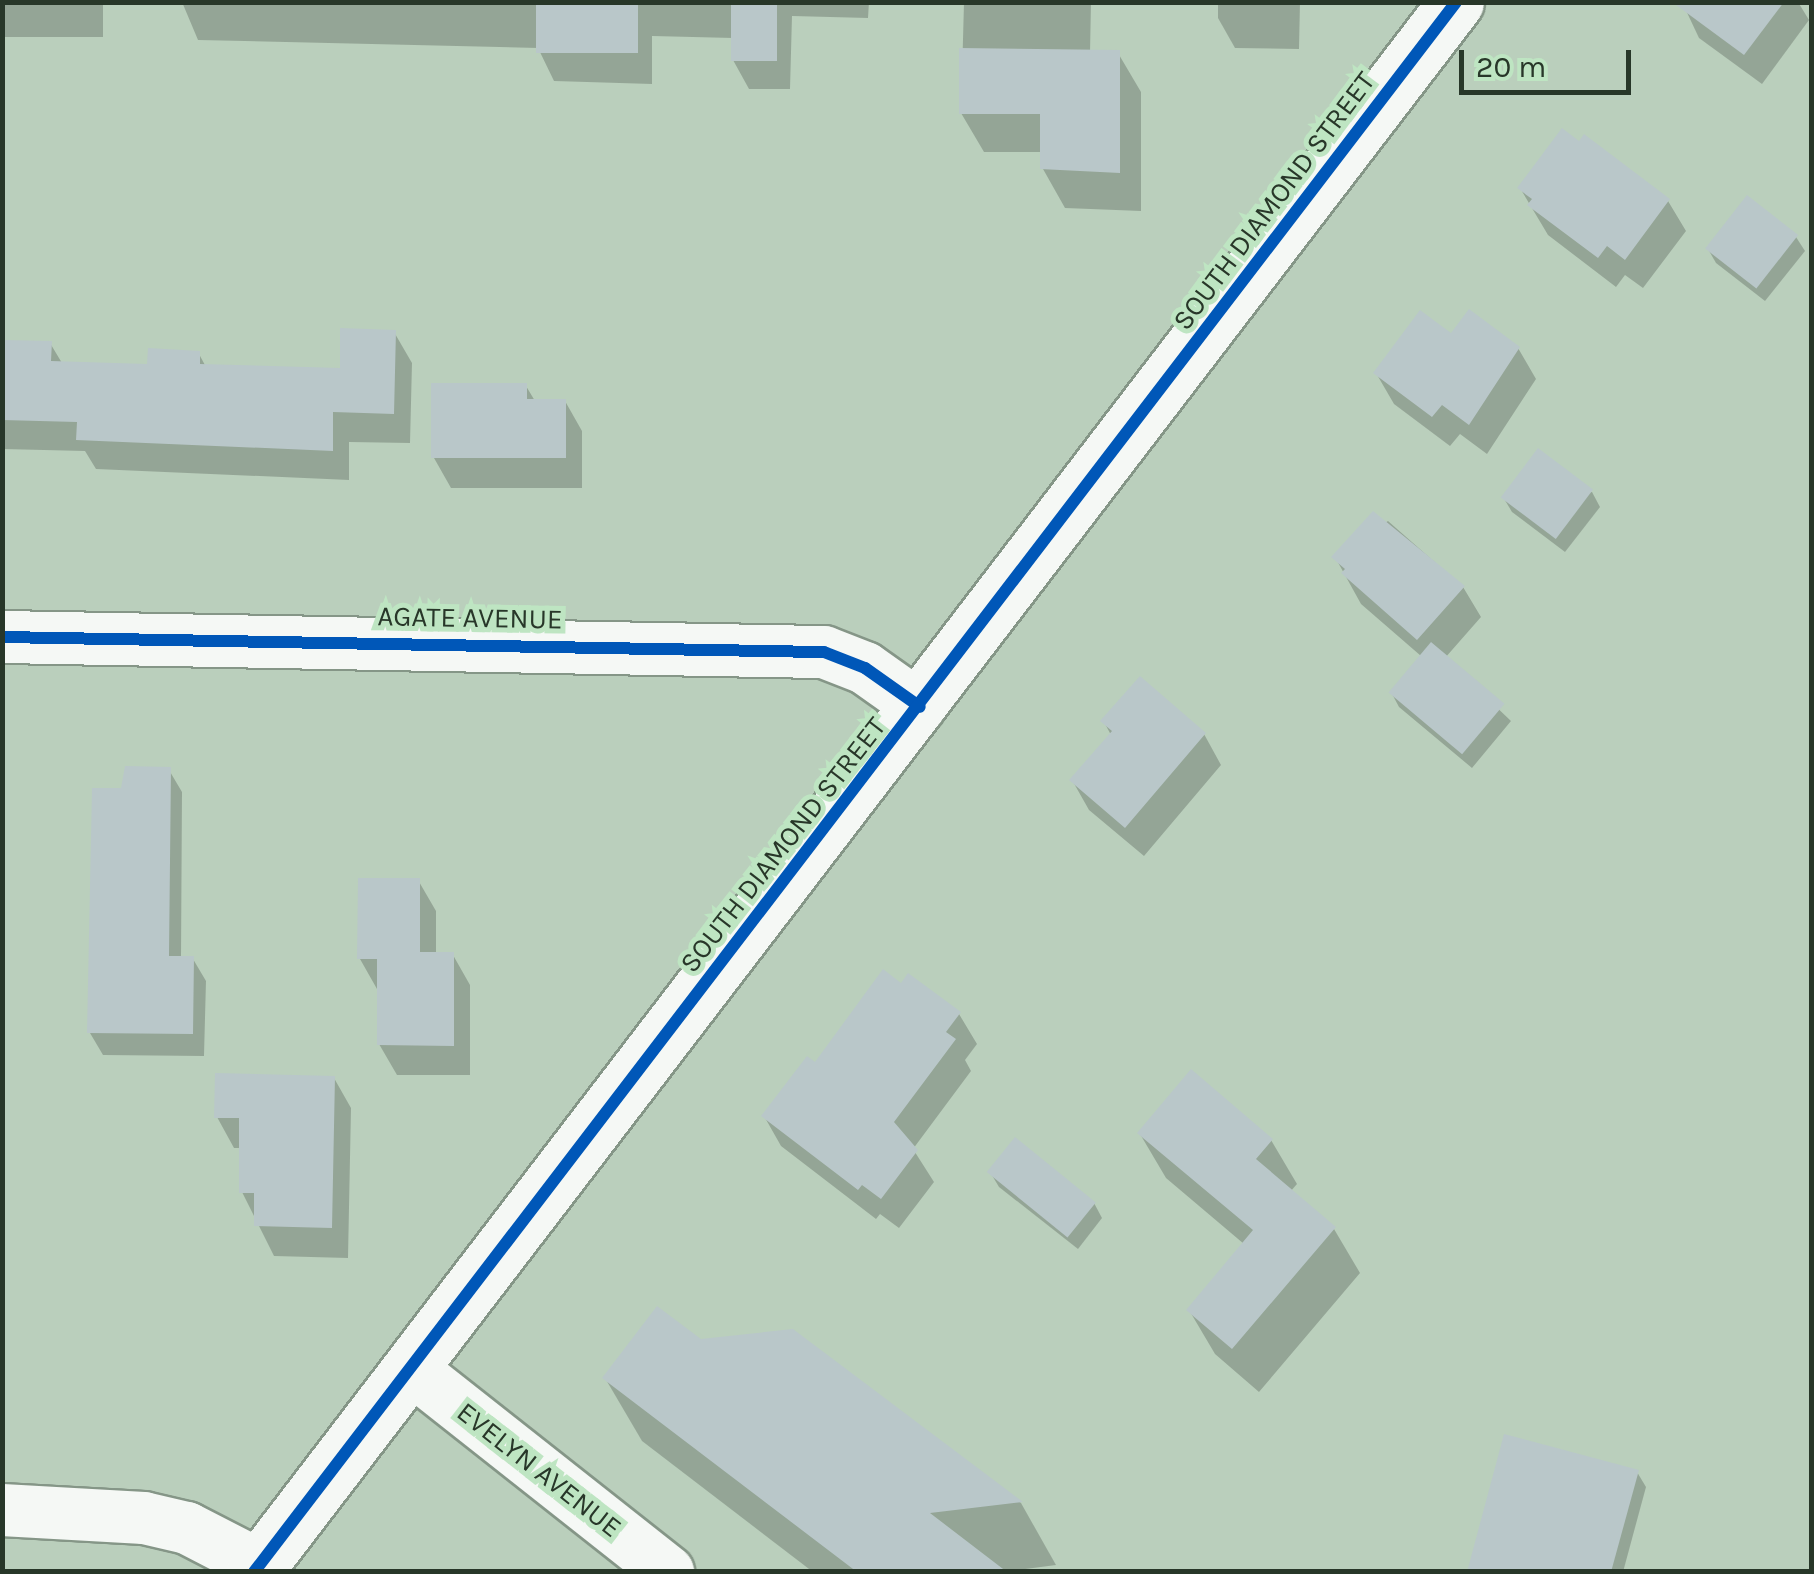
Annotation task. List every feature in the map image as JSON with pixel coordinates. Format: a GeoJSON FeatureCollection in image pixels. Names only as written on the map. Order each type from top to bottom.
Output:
{"type":"FeatureCollection","features":[{"type":"Feature","properties":{"kind":"street","name":"SOUTH DIAMOND STREET"},"geometry":{"type":"LineString","coordinates":[[257,1568],[920,707],[1456,2]]}},
{"type":"Feature","properties":{"kind":"street","name":"AGATE AVENUE"},"geometry":{"type":"LineString","coordinates":[[2,636],[824,652],[864,668],[920,707]]}},
{"type":"Feature","properties":{"kind":"street","name":"EVELYN AVENUE"},"geometry":{"type":"LineString","coordinates":[[410,1368],[668,1572]]}},
{"type":"Feature","properties":{"kind":"street"},"geometry":{"type":"LineString","coordinates":[[2,1510],[144,1518],[187,1528],[257,1568]]}},
{"type":"Feature","properties":{"kind":"building"},"geometry":{"type":"Polygon","coordinates":[[[536,2],[638,2],[638,53],[536,53],[536,2]]]}},
{"type":"Feature","properties":{"kind":"building"},"geometry":{"type":"Polygon","coordinates":[[[731,2],[777,2],[777,61],[731,61],[731,2]]]}},
{"type":"Feature","properties":{"kind":"building"},"geometry":{"type":"Polygon","coordinates":[[[1672,2],[1784,2],[1744,55],[1672,2]]]}},
{"type":"Feature","properties":{"kind":"building"},"geometry":{"type":"Polygon","coordinates":[[[959,48],[1120,50],[1120,173],[1040,169],[1040,114],[959,114],[959,48]]]}},
{"type":"Feature","properties":{"kind":"building"},"geometry":{"type":"Polygon","coordinates":[[[1562,128],[1579,141],[1584,134],[1670,199],[1625,260],[1607,246],[1598,258],[1527,205],[1532,199],[1517,188],[1562,128]]]}},
{"type":"Feature","properties":{"kind":"building"},"geometry":{"type":"Polygon","coordinates":[[[1747,195],[1798,235],[1756,289],[1705,249],[1747,195]]]}},
{"type":"Feature","properties":{"kind":"building"},"geometry":{"type":"Polygon","coordinates":[[[1469,309],[1520,347],[1469,425],[1442,405],[1432,417],[1373,373],[1420,310],[1451,333],[1469,309]]]}},
{"type":"Feature","properties":{"kind":"building"},"geometry":{"type":"Polygon","coordinates":[[[340,328],[396,330],[394,414],[333,412],[333,451],[76,440],[77,422],[2,420],[2,340],[52,341],[51,361],[147,364],[148,348],[200,351],[200,364],[340,368],[340,328]]]}},
{"type":"Feature","properties":{"kind":"building"},"geometry":{"type":"Polygon","coordinates":[[[431,383],[527,383],[527,399],[566,399],[566,458],[431,458],[431,383]]]}},
{"type":"Feature","properties":{"kind":"building"},"geometry":{"type":"Polygon","coordinates":[[[1538,448],[1593,490],[1556,539],[1501,498],[1538,448]]]}},
{"type":"Feature","properties":{"kind":"building"},"geometry":{"type":"Polygon","coordinates":[[[1373,511],[1465,586],[1417,640],[1341,573],[1345,569],[1331,557],[1373,511]]]}},
{"type":"Feature","properties":{"kind":"building"},"geometry":{"type":"Polygon","coordinates":[[[1431,642],[1505,704],[1462,754],[1389,693],[1431,642]]]}},
{"type":"Feature","properties":{"kind":"building"},"geometry":{"type":"Polygon","coordinates":[[[1140,676],[1206,733],[1125,828],[1069,780],[1112,731],[1100,721],[1140,676]]]}},
{"type":"Feature","properties":{"kind":"building"},"geometry":{"type":"Polygon","coordinates":[[[125,766],[171,767],[169,956],[194,956],[193,1034],[87,1033],[92,788],[121,788],[125,766]]]}},
{"type":"Feature","properties":{"kind":"building"},"geometry":{"type":"Polygon","coordinates":[[[358,878],[420,878],[420,952],[454,952],[454,1046],[377,1045],[377,959],[357,959],[358,878]]]}},
{"type":"Feature","properties":{"kind":"building"},"geometry":{"type":"Polygon","coordinates":[[[883,969],[901,983],[908,973],[961,1012],[946,1032],[956,1039],[894,1122],[918,1150],[881,1199],[862,1185],[858,1190],[761,1116],[807,1056],[815,1062],[883,969]]]}},
{"type":"Feature","properties":{"kind":"building"},"geometry":{"type":"Polygon","coordinates":[[[1191,1069],[1273,1139],[1256,1159],[1336,1227],[1232,1349],[1186,1310],[1253,1230],[1137,1133],[1191,1069]]]}},
{"type":"Feature","properties":{"kind":"building"},"geometry":{"type":"Polygon","coordinates":[[[215,1073],[335,1076],[332,1228],[254,1226],[254,1193],[239,1193],[239,1118],[214,1118],[215,1073]]]}},
{"type":"Feature","properties":{"kind":"building"},"geometry":{"type":"Polygon","coordinates":[[[1015,1137],[1096,1202],[1068,1237],[987,1172],[1015,1137]]]}},
{"type":"Feature","properties":{"kind":"building"},"geometry":{"type":"Polygon","coordinates":[[[657,1306],[701,1339],[793,1329],[1023,1502],[930,1513],[1007,1572],[857,1572],[602,1378],[657,1306]]]}},
{"type":"Feature","properties":{"kind":"building"},"geometry":{"type":"Polygon","coordinates":[[[1504,1434],[1639,1470],[1611,1572],[1467,1572],[1504,1434]]]}},
{"type":"Feature","properties":{"kind":"cycle path"},"geometry":{"type":"LineString","coordinates":[[254,1572],[1456,2]]}},
{"type":"Feature","properties":{"kind":"cycle path"},"geometry":{"type":"LineString","coordinates":[[2,637],[824,652],[865,668],[920,707]]}}]}
